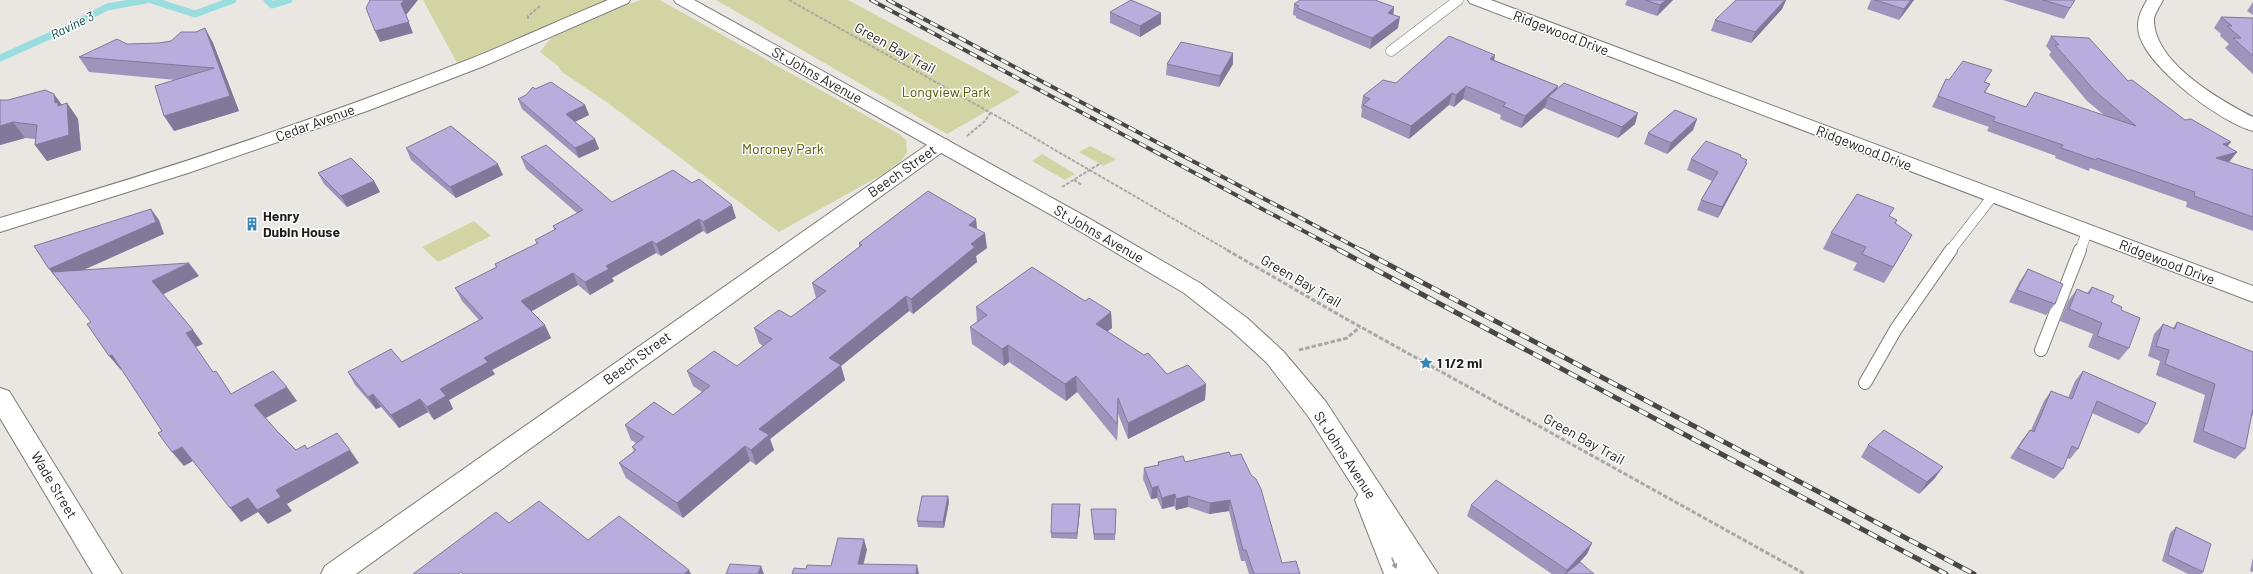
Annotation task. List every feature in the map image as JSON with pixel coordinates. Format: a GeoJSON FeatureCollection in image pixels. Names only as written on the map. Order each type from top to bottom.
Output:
{"type":"FeatureCollection","features":[{"type":"Feature","properties":{"kind":"street","name":"Cedar Avenue"},"geometry":{"type":"LineString","coordinates":[[0,225],[206,162],[290,133],[479,61],[622,0]]}},
{"type":"Feature","properties":{"kind":"street","name":"St Johns Avenue"},"geometry":{"type":"LineString","coordinates":[[682,0],[1042,201],[1192,288],[1239,324],[1275,356],[1317,409],[1358,475],[1424,574]]}},
{"type":"Feature","properties":{"kind":"street","name":"Ridgewood Drive"},"geometry":{"type":"LineString","coordinates":[[1476,0],[1992,197],[2253,294]]}},
{"type":"Feature","properties":{"kind":"street"},"geometry":{"type":"LineString","coordinates":[[2154,0],[2148,8],[2145,27],[2156,52],[2167,66],[2195,90],[2253,125]]}},
{"type":"Feature","properties":{"kind":"street","name":"Beech Street"},"geometry":{"type":"LineString","coordinates":[[335,574],[941,144]]}},
{"type":"Feature","properties":{"kind":"street","name":"Wade Street"},"geometry":{"type":"LineString","coordinates":[[0,397],[108,574]]}},
{"type":"Feature","properties":{"kind":"street"},"geometry":{"type":"LineString","coordinates":[[1358,475],[1398,574]]}},
{"type":"Feature","properties":{"kind":"lane"},"geometry":{"type":"LineString","coordinates":[[1391,51],[1458,0]]}},
{"type":"Feature","properties":{"kind":"lane"},"geometry":{"type":"LineString","coordinates":[[1865,383],[1896,329],[1960,237],[1992,197]]}},
{"type":"Feature","properties":{"kind":"lane"},"geometry":{"type":"LineString","coordinates":[[2041,350],[2087,232]]}},
{"type":"Feature","properties":{"kind":"path","name":"Green Bay Trail"},"geometry":{"type":"LineString","coordinates":[[790,0],[991,112],[1360,327],[1806,574]]}},
{"type":"Feature","properties":{"kind":"path"},"geometry":{"type":"LineString","coordinates":[[963,138],[975,130],[991,112]]}},
{"type":"Feature","properties":{"kind":"path"},"geometry":{"type":"LineString","coordinates":[[1042,201],[1101,163]]}},
{"type":"Feature","properties":{"kind":"path"},"geometry":{"type":"LineString","coordinates":[[1074,180],[1082,184]]}},
{"type":"Feature","properties":{"kind":"path"},"geometry":{"type":"LineString","coordinates":[[1275,356],[1333,340],[1347,338],[1360,327]]}},
{"type":"Feature","properties":{"kind":"green space"},"geometry":{"type":"Polygon","coordinates":[[[423,0],[608,0],[592,9],[457,63],[423,0]]]}},
{"type":"Feature","properties":{"kind":"green space","name":"Moroney Park"},"geometry":{"type":"Polygon","coordinates":[[[641,0],[660,0],[899,134],[906,140],[907,153],[900,162],[883,174],[779,232],[608,103],[562,72],[558,66],[540,52],[552,37],[623,6],[641,0]]]}},
{"type":"Feature","properties":{"kind":"green space","name":"Longview Park"},"geometry":{"type":"Polygon","coordinates":[[[716,0],[848,0],[1020,92],[947,134],[716,0]]]}},
{"type":"Feature","properties":{"kind":"green space"},"geometry":{"type":"Polygon","coordinates":[[[1090,146],[1116,159],[1104,166],[1079,152],[1090,146]]]}},
{"type":"Feature","properties":{"kind":"green space"},"geometry":{"type":"Polygon","coordinates":[[[1042,154],[1075,174],[1065,180],[1032,161],[1042,154]]]}},
{"type":"Feature","properties":{"kind":"green space"},"geometry":{"type":"Polygon","coordinates":[[[474,221],[491,236],[438,262],[422,247],[474,221]]]}},
{"type":"Feature","properties":{"kind":"building"},"geometry":{"type":"Polygon","coordinates":[[[370,0],[404,0],[401,4],[409,22],[375,31],[366,8],[370,0]]]}},
{"type":"Feature","properties":{"kind":"building"},"geometry":{"type":"Polygon","coordinates":[[[1131,0],[1161,13],[1140,26],[1110,12],[1131,0]]]}},
{"type":"Feature","properties":{"kind":"building"},"geometry":{"type":"Polygon","coordinates":[[[1300,0],[1375,0],[1394,7],[1388,13],[1400,17],[1372,38],[1297,8],[1299,6],[1294,4],[1300,0]]]}},
{"type":"Feature","properties":{"kind":"building"},"geometry":{"type":"Polygon","coordinates":[[[1645,0],[1666,0],[1660,5],[1645,0]]]}},
{"type":"Feature","properties":{"kind":"building"},"geometry":{"type":"Polygon","coordinates":[[[1736,0],[1785,0],[1755,32],[1715,20],[1736,0]]]}},
{"type":"Feature","properties":{"kind":"building"},"geometry":{"type":"Polygon","coordinates":[[[1875,0],[1911,0],[1904,9],[1875,0]]]}},
{"type":"Feature","properties":{"kind":"building"},"geometry":{"type":"Polygon","coordinates":[[[2043,0],[2075,0],[2070,8],[2043,0]]]}},
{"type":"Feature","properties":{"kind":"building"},"geometry":{"type":"Polygon","coordinates":[[[2221,17],[2253,18],[2253,56],[2233,38],[2241,38],[2227,26],[2232,26],[2221,17]]]}},
{"type":"Feature","properties":{"kind":"building"},"geometry":{"type":"Polygon","coordinates":[[[205,28],[230,96],[164,116],[155,86],[214,68],[79,57],[117,39],[127,44],[159,43],[171,41],[181,32],[196,32],[205,28]]]}},
{"type":"Feature","properties":{"kind":"building"},"geometry":{"type":"Polygon","coordinates":[[[1449,36],[1495,55],[1490,59],[1558,86],[1525,116],[1503,106],[1506,103],[1466,86],[1456,95],[1452,93],[1411,126],[1363,105],[1370,99],[1363,96],[1383,80],[1396,83],[1449,36]]]}},
{"type":"Feature","properties":{"kind":"building"},"geometry":{"type":"Polygon","coordinates":[[[2051,36],[2089,38],[2128,81],[2132,80],[2185,120],[2191,119],[2231,142],[2223,144],[2237,152],[2216,158],[2253,170],[2253,217],[2194,196],[2195,192],[2097,158],[2096,160],[2061,148],[2063,145],[1993,121],[1995,117],[1938,96],[1946,79],[1949,80],[1963,61],[1992,70],[1984,82],[1990,84],[1984,92],[2026,107],[2035,92],[2136,126],[2094,90],[2055,45],[2059,45],[2051,36]]]}},
{"type":"Feature","properties":{"kind":"building"},"geometry":{"type":"Polygon","coordinates":[[[1181,42],[1233,53],[1220,76],[1167,64],[1181,42]]]}},
{"type":"Feature","properties":{"kind":"building"},"geometry":{"type":"Polygon","coordinates":[[[551,82],[585,105],[566,114],[595,139],[575,148],[518,99],[526,95],[533,87],[535,89],[551,82]]]}},
{"type":"Feature","properties":{"kind":"building"},"geometry":{"type":"Polygon","coordinates":[[[1564,83],[1638,113],[1622,127],[1548,97],[1564,83]]]}},
{"type":"Feature","properties":{"kind":"building"},"geometry":{"type":"Polygon","coordinates":[[[45,90],[54,94],[55,103],[58,102],[58,106],[67,103],[69,135],[35,145],[37,125],[13,122],[0,126],[0,100],[8,100],[45,90]]]}},
{"type":"Feature","properties":{"kind":"building"},"geometry":{"type":"Polygon","coordinates":[[[1675,110],[1697,119],[1671,143],[1648,133],[1675,110]]]}},
{"type":"Feature","properties":{"kind":"building"},"geometry":{"type":"Polygon","coordinates":[[[451,126],[498,164],[450,187],[406,148],[451,126]]]}},
{"type":"Feature","properties":{"kind":"building"},"geometry":{"type":"Polygon","coordinates":[[[1706,141],[1741,155],[1740,157],[1747,160],[1745,162],[1747,163],[1722,207],[1701,200],[1718,172],[1691,159],[1706,141]]]}},
{"type":"Feature","properties":{"kind":"building"},"geometry":{"type":"Polygon","coordinates":[[[546,145],[612,202],[673,170],[692,183],[699,179],[732,205],[703,222],[699,219],[656,244],[652,241],[606,266],[609,269],[585,282],[573,273],[521,301],[545,325],[484,358],[488,362],[440,389],[446,396],[427,407],[420,399],[391,415],[373,394],[368,397],[348,372],[391,349],[402,362],[483,318],[455,288],[497,267],[495,264],[538,243],[535,240],[556,229],[553,226],[583,210],[521,157],[546,145]]]}},
{"type":"Feature","properties":{"kind":"building"},"geometry":{"type":"Polygon","coordinates":[[[351,158],[374,181],[341,196],[318,173],[351,158]]]}},
{"type":"Feature","properties":{"kind":"building"},"geometry":{"type":"Polygon","coordinates":[[[928,191],[976,219],[969,225],[985,233],[971,244],[975,247],[911,299],[906,296],[829,358],[841,365],[759,429],[769,435],[751,450],[745,446],[677,503],[619,463],[636,450],[632,447],[644,437],[625,425],[654,402],[673,415],[710,386],[687,371],[714,351],[737,366],[772,339],[754,328],[779,310],[791,317],[826,291],[812,283],[862,245],[859,243],[928,191]]]}},
{"type":"Feature","properties":{"kind":"building"},"geometry":{"type":"Polygon","coordinates":[[[1857,194],[1894,208],[1889,216],[1897,220],[1895,223],[1912,235],[1893,267],[1862,254],[1866,247],[1831,233],[1857,194]]]}},
{"type":"Feature","properties":{"kind":"building"},"geometry":{"type":"Polygon","coordinates":[[[151,209],[156,222],[49,269],[34,246],[151,209]]]}},
{"type":"Feature","properties":{"kind":"building"},"geometry":{"type":"Polygon","coordinates":[[[189,263],[152,281],[193,330],[186,333],[213,372],[216,371],[231,394],[273,371],[287,387],[254,405],[277,431],[296,450],[305,445],[307,449],[337,433],[350,450],[276,490],[281,497],[257,510],[248,498],[230,508],[182,447],[172,452],[158,433],[162,431],[112,355],[109,356],[87,324],[91,322],[52,272],[189,263]]]}},
{"type":"Feature","properties":{"kind":"building"},"geometry":{"type":"Polygon","coordinates":[[[1032,267],[1085,301],[1089,298],[1111,312],[1096,324],[1144,355],[1148,353],[1167,374],[1188,365],[1206,384],[1128,423],[1118,398],[1117,424],[1076,376],[1065,384],[1008,345],[1002,349],[970,327],[987,315],[976,307],[1032,267]]]}},
{"type":"Feature","properties":{"kind":"building"},"geometry":{"type":"Polygon","coordinates":[[[2028,269],[2063,284],[2055,304],[2017,290],[2028,269]]]}},
{"type":"Feature","properties":{"kind":"building"},"geometry":{"type":"Polygon","coordinates":[[[2092,287],[2114,296],[2111,302],[2122,307],[2121,310],[2140,318],[2129,348],[2097,336],[2102,323],[2069,309],[2077,289],[2089,294],[2092,287]]]}},
{"type":"Feature","properties":{"kind":"building"},"geometry":{"type":"Polygon","coordinates":[[[2177,322],[2253,352],[2253,408],[2245,449],[2203,431],[2215,384],[2165,364],[2169,350],[2156,346],[2163,324],[2175,329],[2177,322]]]}},
{"type":"Feature","properties":{"kind":"building"},"geometry":{"type":"Polygon","coordinates":[[[2083,371],[2156,403],[2147,424],[2097,401],[2078,449],[2072,446],[2063,469],[2018,448],[2030,430],[2034,432],[2051,391],[2072,399],[2083,371]]]}},
{"type":"Feature","properties":{"kind":"building"},"geometry":{"type":"Polygon","coordinates":[[[1884,430],[1943,467],[1927,482],[1868,445],[1884,430]]]}},
{"type":"Feature","properties":{"kind":"building"},"geometry":{"type":"Polygon","coordinates":[[[1229,452],[1231,456],[1241,454],[1251,475],[1256,479],[1261,489],[1282,563],[1296,561],[1300,574],[1254,574],[1246,550],[1243,550],[1230,500],[1210,503],[1188,496],[1176,499],[1175,494],[1162,498],[1158,486],[1152,488],[1144,468],[1159,465],[1158,462],[1183,456],[1185,462],[1229,452]]]}},
{"type":"Feature","properties":{"kind":"building"},"geometry":{"type":"Polygon","coordinates":[[[1496,480],[1592,543],[1567,570],[1471,505],[1496,480]]]}},
{"type":"Feature","properties":{"kind":"building"},"geometry":{"type":"Polygon","coordinates":[[[922,496],[948,496],[943,522],[917,521],[922,496]]]}},
{"type":"Feature","properties":{"kind":"building"},"geometry":{"type":"Polygon","coordinates":[[[539,501],[588,540],[619,516],[689,570],[684,574],[463,574],[461,572],[458,574],[413,574],[496,512],[509,523],[539,501]]]}},
{"type":"Feature","properties":{"kind":"building"},"geometry":{"type":"Polygon","coordinates":[[[1052,504],[1080,504],[1077,533],[1051,533],[1052,504]]]}},
{"type":"Feature","properties":{"kind":"building"},"geometry":{"type":"Polygon","coordinates":[[[1091,509],[1116,509],[1115,534],[1094,534],[1091,509]]]}},
{"type":"Feature","properties":{"kind":"building"},"geometry":{"type":"Polygon","coordinates":[[[2176,527],[2211,544],[2203,572],[2168,555],[2176,527]]]}},
{"type":"Feature","properties":{"kind":"building"},"geometry":{"type":"Polygon","coordinates":[[[838,538],[864,539],[858,564],[917,565],[916,574],[792,574],[794,568],[806,569],[807,565],[831,566],[838,538]]]}},
{"type":"Feature","properties":{"kind":"building"},"geometry":{"type":"Polygon","coordinates":[[[1580,562],[1594,574],[1565,574],[1580,562]]]}},
{"type":"Feature","properties":{"kind":"building"},"geometry":{"type":"Polygon","coordinates":[[[730,564],[761,566],[758,574],[726,574],[730,564]]]}},
{"type":"Feature","properties":{"kind":"waterway","name":"Ravine 3"},"geometry":{"type":"LineString","coordinates":[[0,58],[67,28],[107,7],[146,0]]}},
{"type":"Feature","properties":{"kind":"waterway","name":"Ravine 3"},"geometry":{"type":"LineString","coordinates":[[151,0],[195,14],[233,0]]}},
{"type":"Feature","properties":{"kind":"waterway","name":"Ravine 3"},"geometry":{"type":"LineString","coordinates":[[267,0],[272,5],[289,0]]}},
{"type":"Feature","properties":{"kind":"railway"},"geometry":{"type":"LineString","coordinates":[[871,0],[1341,251]]}},
{"type":"Feature","properties":{"kind":"railway"},"geometry":{"type":"LineString","coordinates":[[888,0],[1363,251]]}},
{"type":"Feature","properties":{"kind":"railway"},"geometry":{"type":"LineString","coordinates":[[1339,250],[1946,574]]}},
{"type":"Feature","properties":{"kind":"railway"},"geometry":{"type":"LineString","coordinates":[[1361,250],[1974,574]]}},
{"type":"Feature","properties":{"kind":"place","name":"Henry Dubin House"},"geometry":{"type":"Point","coordinates":[252,224]}},
{"type":"Feature","properties":{"kind":"place","name":"1 1/2 mi"},"geometry":{"type":"Point","coordinates":[1426,363]}}]}
